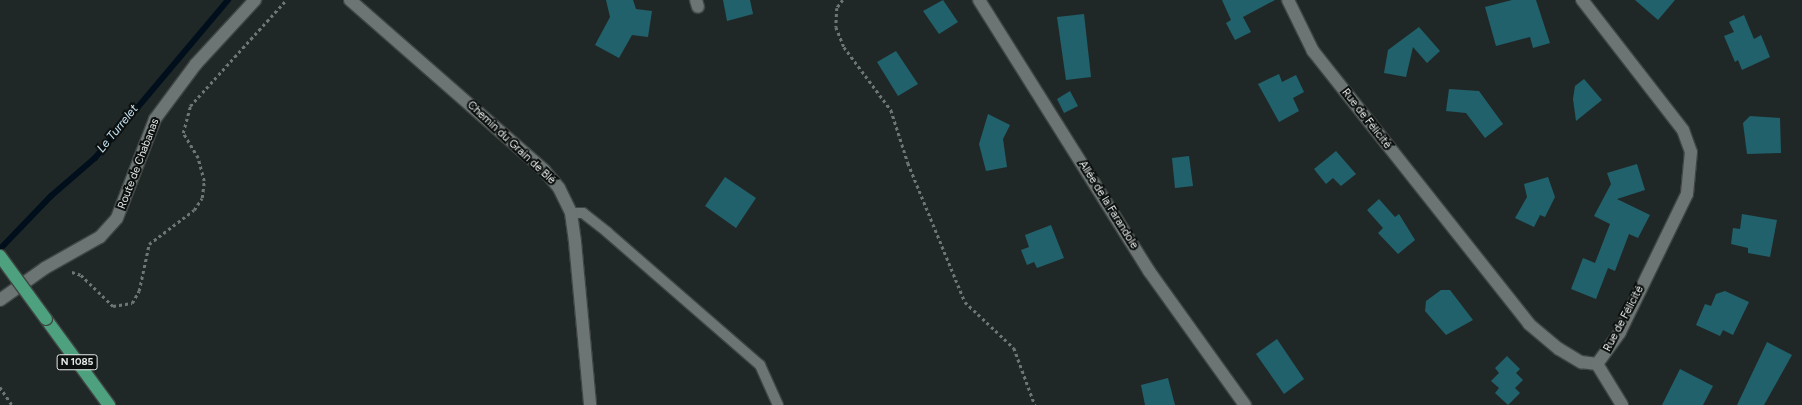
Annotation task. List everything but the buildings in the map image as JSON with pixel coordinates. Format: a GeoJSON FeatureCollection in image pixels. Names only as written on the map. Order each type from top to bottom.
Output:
{"type":"FeatureCollection","features":[{"type":"Feature","properties":{"kind":"main road","name":"N 1085"},"geometry":{"type":"LineString","coordinates":[[0,256],[109,405]]}},
{"type":"Feature","properties":{"kind":"street","name":"Route de Chabanas"},"geometry":{"type":"LineString","coordinates":[[0,300],[45,268],[100,236],[118,218],[155,119],[196,64],[255,0]]}},
{"type":"Feature","properties":{"kind":"street","name":"Chemin du Grain de Blé"},"geometry":{"type":"LineString","coordinates":[[350,0],[544,170],[559,188],[571,213],[590,405]]}},
{"type":"Feature","properties":{"kind":"street","name":"Allée de la Farandole"},"geometry":{"type":"LineString","coordinates":[[979,0],[1149,271],[1245,405]]}},
{"type":"Feature","properties":{"kind":"street","name":"Rue de Félicité"},"geometry":{"type":"LineString","coordinates":[[1288,0],[1313,51],[1529,324],[1559,349],[1581,362],[1597,364],[1620,332],[1687,194],[1691,152],[1683,130],[1582,0]]}},
{"type":"Feature","properties":{"kind":"street"},"geometry":{"type":"LineString","coordinates":[[1597,364],[1622,405]]}},
{"type":"Feature","properties":{"kind":"lane"},"geometry":{"type":"LineString","coordinates":[[571,213],[583,213],[607,232],[760,365],[778,405]]}},
{"type":"Feature","properties":{"kind":"path"},"geometry":{"type":"LineString","coordinates":[[66,270],[81,275],[113,306],[132,303],[139,291],[149,244],[194,210],[202,198],[204,181],[198,158],[183,133],[190,106],[286,0]]}},
{"type":"Feature","properties":{"kind":"path"},"geometry":{"type":"LineString","coordinates":[[843,0],[837,8],[836,27],[844,47],[891,110],[908,163],[965,302],[1014,348],[1036,405]]}},
{"type":"Feature","properties":{"kind":"path"},"geometry":{"type":"LineString","coordinates":[[0,387],[12,405]]}},
{"type":"Feature","properties":{"kind":"waterway","name":"Le Turrelet"},"geometry":{"type":"LineString","coordinates":[[0,249],[51,196],[95,158],[228,0]]}}]}
